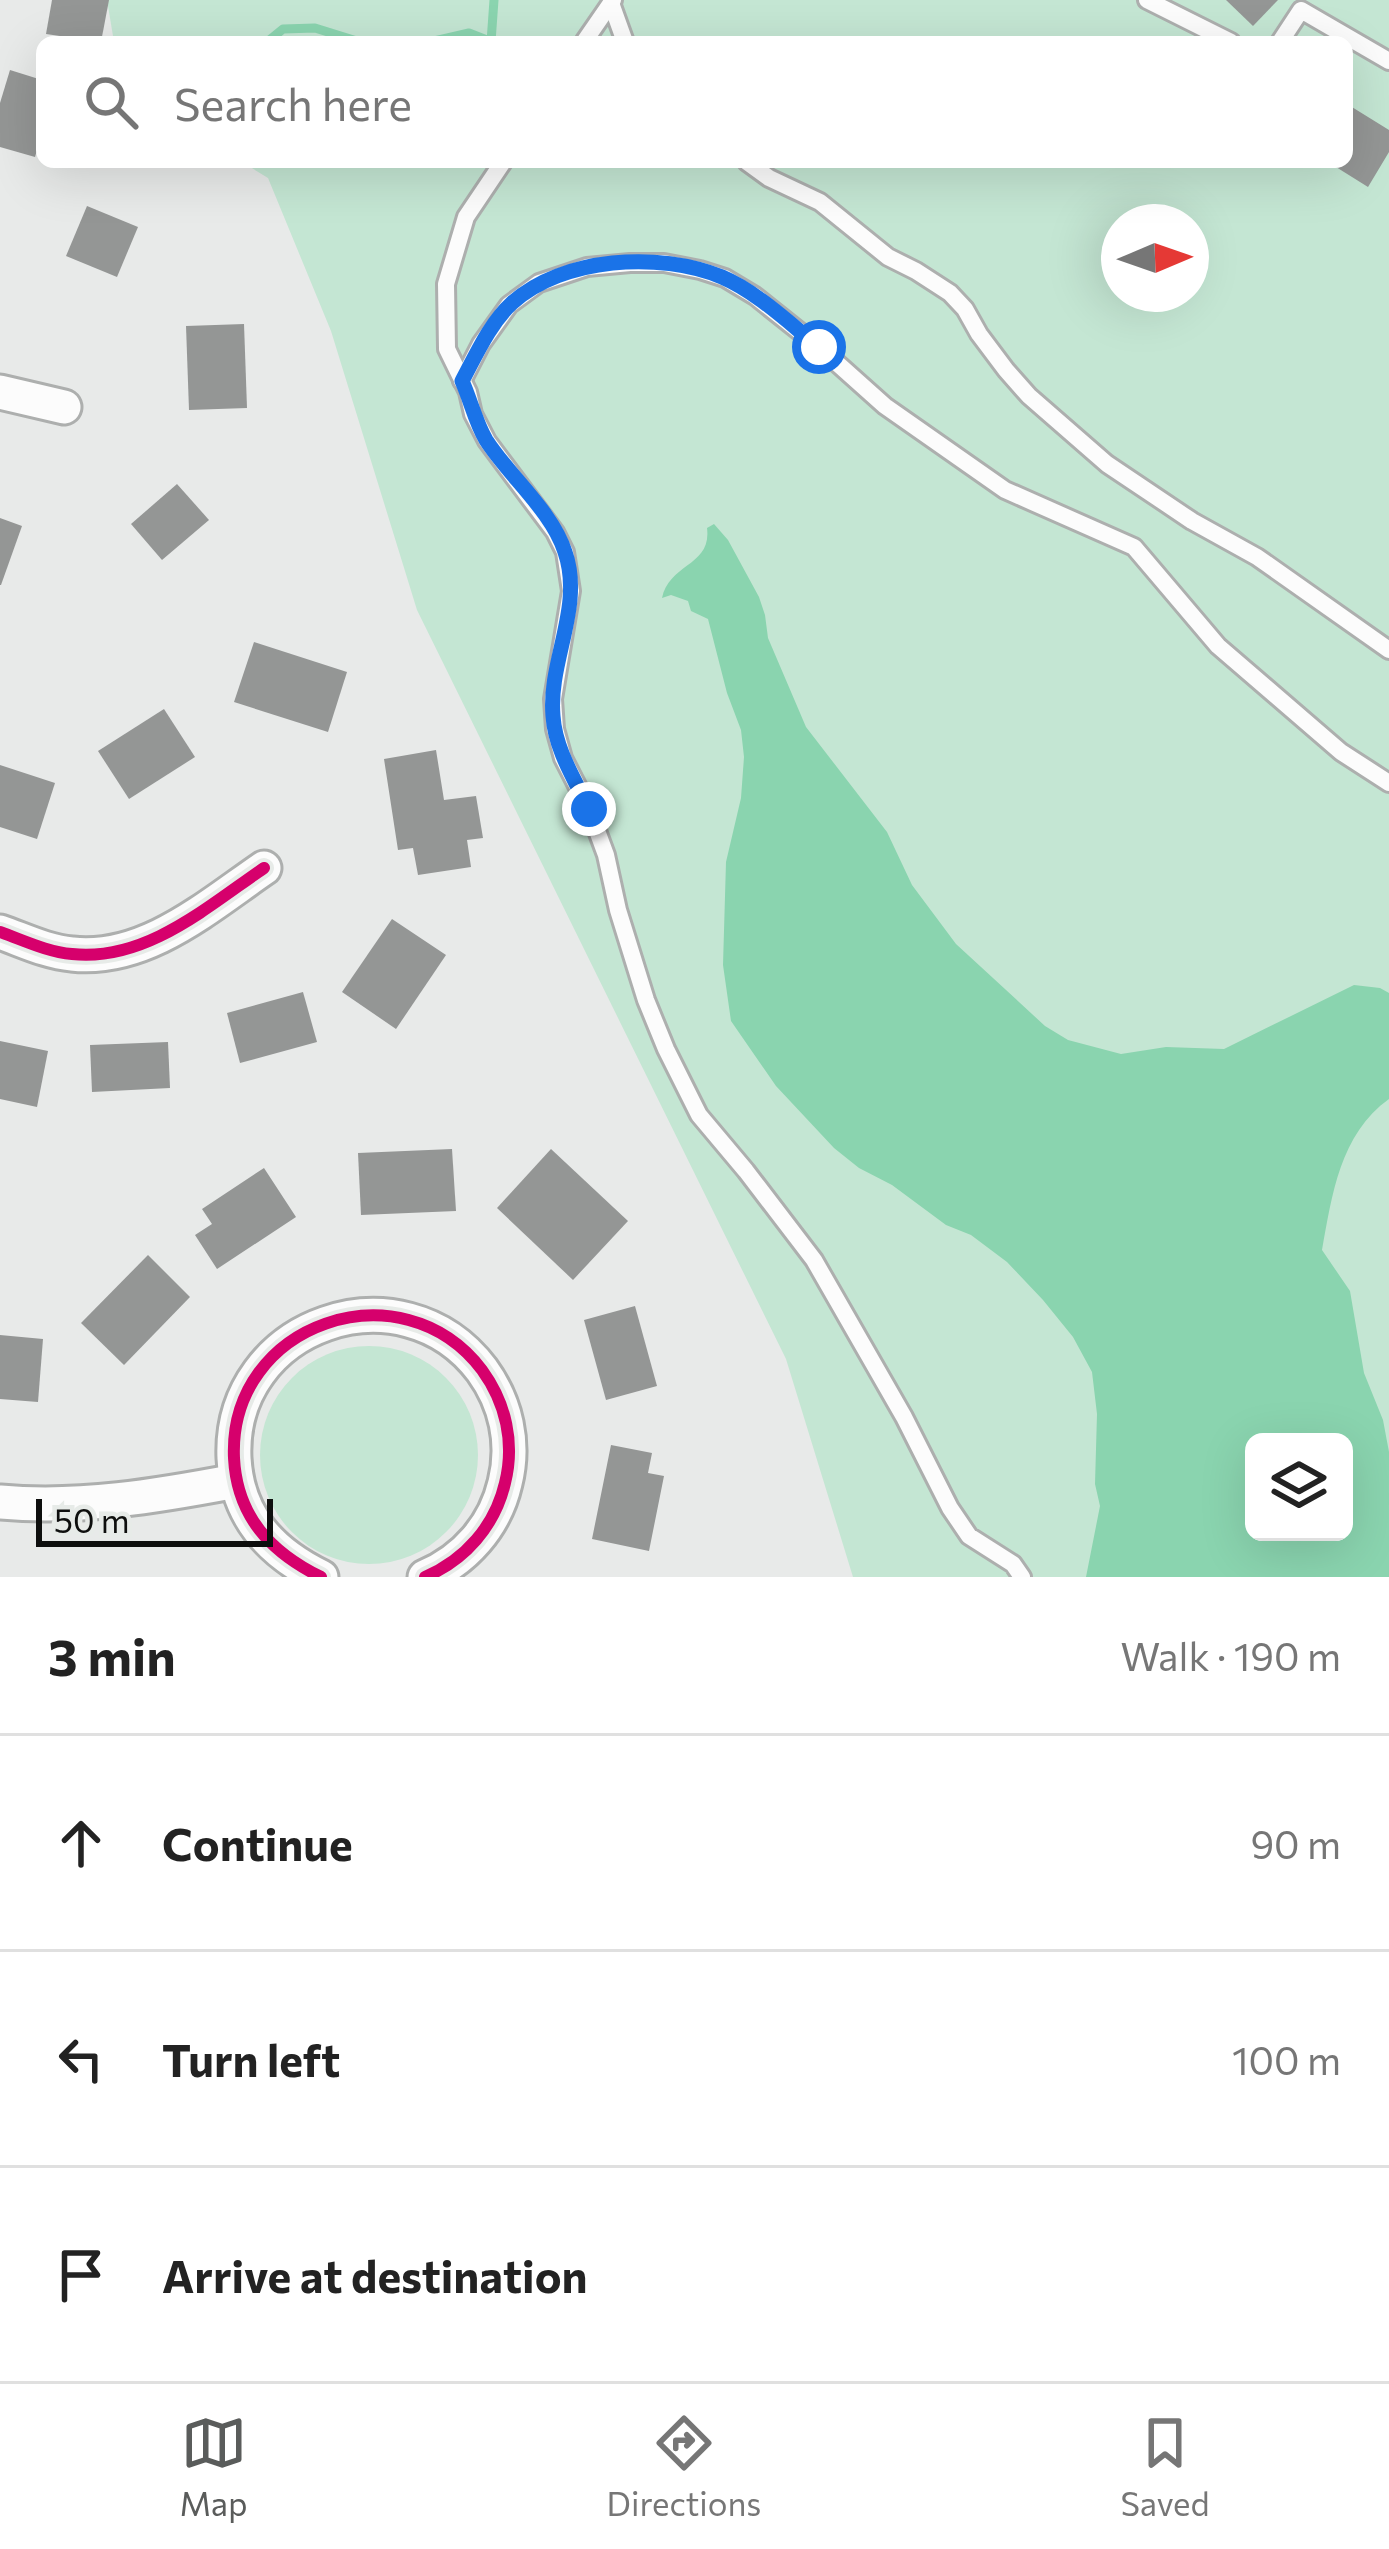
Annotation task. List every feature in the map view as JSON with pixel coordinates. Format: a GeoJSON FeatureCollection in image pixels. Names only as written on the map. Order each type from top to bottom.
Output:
{"type":"FeatureCollection","features":[{"type":"Feature","properties":{"kind":"street"},"geometry":{"type":"LineString","coordinates":[[0,392],[64,407]]}},
{"type":"Feature","properties":{"kind":"street"},"geometry":{"type":"LineString","coordinates":[[0,932],[72,955],[104,955],[136,947],[175,928],[264,868]]}},
{"type":"Feature","properties":{"kind":"street"},"geometry":{"type":"LineString","coordinates":[[321,1577],[293,1564],[266,1539],[248,1511],[236,1481],[238,1421],[260,1371],[283,1347],[305,1331],[369,1314],[396,1316],[447,1336],[470,1354],[493,1385],[504,1412],[509,1468],[493,1516],[458,1559],[425,1577]]}},
{"type":"Feature","properties":{"kind":"street"},"geometry":{"type":"LineString","coordinates":[[0,1502],[90,1504],[236,1481]]}},
{"type":"Feature","properties":{"kind":"lane"},"geometry":{"type":"LineString","coordinates":[[1147,0],[1219,36]]}},
{"type":"Feature","properties":{"kind":"lane"},"geometry":{"type":"LineString","coordinates":[[588,36],[612,1]]}},
{"type":"Feature","properties":{"kind":"lane"},"geometry":{"type":"LineString","coordinates":[[612,1],[623,36]]}},
{"type":"Feature","properties":{"kind":"lane"},"geometry":{"type":"LineString","coordinates":[[1284,36],[1301,10],[1346,36]]}},
{"type":"Feature","properties":{"kind":"lane"},"geometry":{"type":"LineString","coordinates":[[1353,40],[1389,61]]}},
{"type":"Feature","properties":{"kind":"lane"},"geometry":{"type":"LineString","coordinates":[[499,168],[466,217],[446,284],[447,349],[487,441],[556,532],[565,552],[571,591],[553,699],[555,729],[606,855],[646,1000],[699,1115],[783,1219],[841,1302],[968,1536],[1012,1564],[1022,1577]]}},
{"type":"Feature","properties":{"kind":"lane"},"geometry":{"type":"LineString","coordinates":[[755,168],[820,202],[888,257],[950,293],[1017,383],[1107,464],[1192,521],[1257,557],[1389,650]]}},
{"type":"Feature","properties":{"kind":"lane"},"geometry":{"type":"LineString","coordinates":[[462,381],[509,305],[539,283],[587,267],[630,263],[664,263],[725,278],[819,347],[885,406],[1005,490],[1134,548],[1218,646],[1341,752],[1389,784]]}},
{"type":"Feature","properties":{"kind":"shaded area"},"geometry":{"type":"Polygon","coordinates":[[[107,0],[1389,0],[1389,1577],[853,1577],[786,1359],[417,610],[331,331],[268,178],[252,168],[1353,168],[1353,36],[113,36],[107,0]]]}},
{"type":"Feature","properties":{"kind":"shaded area"},"geometry":{"type":"Polygon","coordinates":[[[714,524],[728,540],[759,597],[768,638],[806,727],[887,832],[912,885],[956,944],[1045,1026],[1068,1040],[1121,1054],[1166,1047],[1224,1049],[1354,985],[1389,993],[1389,1099],[1372,1113],[1349,1148],[1322,1250],[1350,1291],[1364,1373],[1383,1420],[1389,1452],[1389,1577],[1086,1577],[1100,1506],[1095,1484],[1097,1414],[1092,1372],[1073,1337],[1007,1262],[834,1148],[776,1086],[731,1021],[723,965],[726,862],[741,798],[741,730],[708,619],[691,611],[688,601],[671,595],[662,598],[707,540],[707,528],[714,524]]]}},
{"type":"Feature","properties":{"kind":"shaded area"},"geometry":{"type":"Polygon","coordinates":[[[369,1346],[411,1355],[446,1378],[469,1413],[478,1455],[469,1497],[446,1532],[411,1555],[369,1564],[327,1555],[292,1532],[269,1497],[260,1455],[269,1413],[292,1378],[327,1355],[369,1346]]]}},
{"type":"Feature","properties":{"kind":"building"},"geometry":{"type":"Polygon","coordinates":[[[52,0],[109,0],[102,36],[46,34],[52,0]]]}},
{"type":"Feature","properties":{"kind":"building"},"geometry":{"type":"Polygon","coordinates":[[[1226,0],[1278,0],[1253,26],[1226,0]]]}},
{"type":"Feature","properties":{"kind":"building"},"geometry":{"type":"Polygon","coordinates":[[[10,70],[36,78],[35,157],[0,147],[0,103],[10,70]]]}},
{"type":"Feature","properties":{"kind":"building"},"geometry":{"type":"Polygon","coordinates":[[[1353,108],[1389,130],[1389,152],[1368,187],[1338,168],[1353,168],[1353,108]]]}},
{"type":"Feature","properties":{"kind":"building"},"geometry":{"type":"Polygon","coordinates":[[[87,206],[138,227],[117,277],[66,256],[87,206]]]}},
{"type":"Feature","properties":{"kind":"building"},"geometry":{"type":"Polygon","coordinates":[[[244,324],[247,408],[189,410],[186,326],[244,324]]]}},
{"type":"Feature","properties":{"kind":"building"},"geometry":{"type":"Polygon","coordinates":[[[177,484],[209,520],[162,560],[131,524],[177,484]]]}},
{"type":"Feature","properties":{"kind":"building"},"geometry":{"type":"Polygon","coordinates":[[[0,518],[22,526],[1,585],[0,585],[0,518]]]}},
{"type":"Feature","properties":{"kind":"building"},"geometry":{"type":"Polygon","coordinates":[[[254,642],[347,672],[328,732],[234,702],[254,642]]]}},
{"type":"Feature","properties":{"kind":"building"},"geometry":{"type":"Polygon","coordinates":[[[164,709],[195,757],[129,799],[98,751],[164,709]]]}},
{"type":"Feature","properties":{"kind":"building"},"geometry":{"type":"Polygon","coordinates":[[[436,750],[444,800],[476,796],[483,838],[467,840],[471,867],[418,875],[413,848],[398,850],[384,759],[436,750]]]}},
{"type":"Feature","properties":{"kind":"building"},"geometry":{"type":"Polygon","coordinates":[[[0,765],[55,783],[37,839],[0,827],[0,765]]]}},
{"type":"Feature","properties":{"kind":"building"},"geometry":{"type":"Polygon","coordinates":[[[392,919],[446,955],[396,1029],[342,992],[392,919]]]}},
{"type":"Feature","properties":{"kind":"building"},"geometry":{"type":"Polygon","coordinates":[[[303,992],[317,1042],[240,1063],[227,1013],[303,992]]]}},
{"type":"Feature","properties":{"kind":"building"},"geometry":{"type":"Polygon","coordinates":[[[0,1041],[48,1051],[37,1107],[0,1099],[0,1041]]]}},
{"type":"Feature","properties":{"kind":"building"},"geometry":{"type":"Polygon","coordinates":[[[168,1042],[170,1088],[92,1092],[90,1045],[168,1042]]]}},
{"type":"Feature","properties":{"kind":"building"},"geometry":{"type":"Polygon","coordinates":[[[452,1149],[456,1211],[361,1215],[358,1153],[452,1149]]]}},
{"type":"Feature","properties":{"kind":"building"},"geometry":{"type":"Polygon","coordinates":[[[551,1149],[628,1221],[573,1280],[497,1208],[551,1149]]]}},
{"type":"Feature","properties":{"kind":"building"},"geometry":{"type":"Polygon","coordinates":[[[264,1168],[296,1217],[217,1269],[195,1235],[212,1224],[202,1209],[264,1168]]]}},
{"type":"Feature","properties":{"kind":"building"},"geometry":{"type":"Polygon","coordinates":[[[148,1255],[190,1297],[124,1365],[81,1323],[148,1255]]]}},
{"type":"Feature","properties":{"kind":"building"},"geometry":{"type":"Polygon","coordinates":[[[635,1306],[657,1386],[606,1400],[584,1320],[635,1306]]]}},
{"type":"Feature","properties":{"kind":"building"},"geometry":{"type":"Polygon","coordinates":[[[0,1335],[43,1339],[38,1402],[0,1399],[0,1335]]]}},
{"type":"Feature","properties":{"kind":"building"},"geometry":{"type":"Polygon","coordinates":[[[611,1445],[652,1453],[648,1473],[664,1476],[649,1551],[592,1539],[611,1445]]]}},
{"type":"Feature","properties":{"kind":"waterway"},"geometry":{"type":"LineString","coordinates":[[491,36],[494,0]]}},
{"type":"Feature","properties":{"kind":"waterway"},"geometry":{"type":"LineString","coordinates":[[274,36],[283,29],[315,28],[341,36]]}},
{"type":"Feature","properties":{"kind":"waterway"},"geometry":{"type":"LineString","coordinates":[[456,36],[477,36]]}},
{"type":"Feature","properties":{"kind":"cycle path"},"geometry":{"type":"LineString","coordinates":[[0,932],[63,953],[125,949],[174,929],[264,868]]}},
{"type":"Feature","properties":{"kind":"cycle path"},"geometry":{"type":"LineString","coordinates":[[321,1577],[272,1544],[249,1515],[234,1458],[240,1411],[259,1372],[289,1343],[326,1324],[367,1316],[409,1320],[448,1338],[482,1370],[506,1424],[508,1468],[494,1513],[465,1551],[425,1577]]}},
{"type":"Feature","properties":{"kind":"route"},"geometry":{"type":"LineString","coordinates":[[589,809],[563,758],[552,715],[571,591],[565,552],[556,532],[487,441],[462,381],[509,305],[539,283],[587,267],[664,263],[725,278],[819,347]]}}]}
